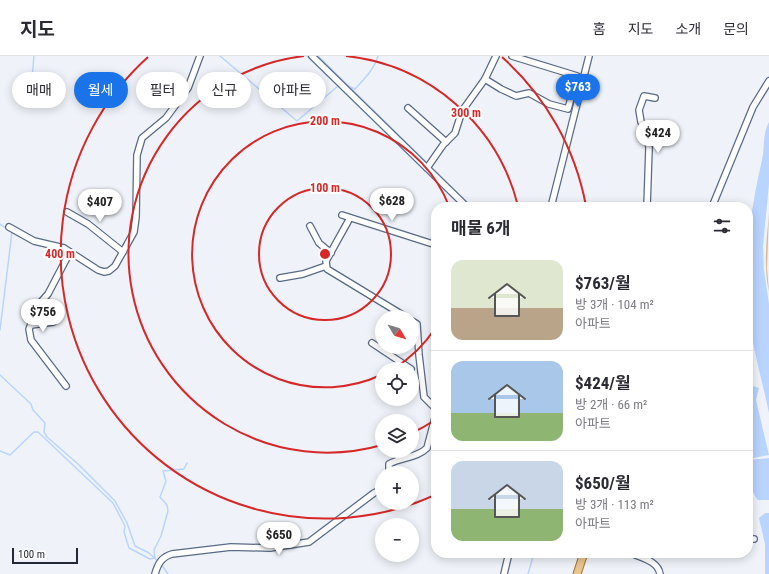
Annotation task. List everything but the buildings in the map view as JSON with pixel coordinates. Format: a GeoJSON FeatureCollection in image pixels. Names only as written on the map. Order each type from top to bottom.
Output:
{"type":"FeatureCollection","features":[{"type":"Feature","properties":{"kind":"main road"},"geometry":{"type":"LineString","coordinates":[[577,574],[582,558]]}},
{"type":"Feature","properties":{"kind":"street"},"geometry":{"type":"LineString","coordinates":[[9,227],[34,240],[64,248],[104,272],[109,271],[115,266],[134,232],[136,218],[137,155],[142,138],[166,118],[188,88],[200,56]]}},
{"type":"Feature","properties":{"kind":"street"},"geometry":{"type":"LineString","coordinates":[[312,56],[462,202]]}},
{"type":"Feature","properties":{"kind":"street"},"geometry":{"type":"LineString","coordinates":[[427,168],[446,142],[455,133],[462,111],[485,79],[496,56]]}},
{"type":"Feature","properties":{"kind":"street"},"geometry":{"type":"LineString","coordinates":[[485,79],[516,96],[529,93],[550,104],[568,110],[576,76],[512,56]]}},
{"type":"Feature","properties":{"kind":"street"},"geometry":{"type":"LineString","coordinates":[[552,202],[589,56]]}},
{"type":"Feature","properties":{"kind":"street"},"geometry":{"type":"LineString","coordinates":[[714,202],[752,107],[768,83]]}},
{"type":"Feature","properties":{"kind":"street"},"geometry":{"type":"LineString","coordinates":[[646,202],[649,148],[647,131],[641,122],[639,110],[644,96],[654,98]]}},
{"type":"Feature","properties":{"kind":"street"},"geometry":{"type":"LineString","coordinates":[[408,108],[446,142]]}},
{"type":"Feature","properties":{"kind":"street"},"geometry":{"type":"LineString","coordinates":[[67,212],[88,224],[123,252]]}},
{"type":"Feature","properties":{"kind":"street"},"geometry":{"type":"LineString","coordinates":[[342,215],[431,243]]}},
{"type":"Feature","properties":{"kind":"street"},"geometry":{"type":"LineString","coordinates":[[350,218],[326,261],[326,266],[331,272],[394,310]]}},
{"type":"Feature","properties":{"kind":"street"},"geometry":{"type":"LineString","coordinates":[[310,226],[320,243],[331,253]]}},
{"type":"Feature","properties":{"kind":"street"},"geometry":{"type":"LineString","coordinates":[[66,386],[31,340],[29,329],[40,302],[48,294],[70,252]]}},
{"type":"Feature","properties":{"kind":"street"},"geometry":{"type":"LineString","coordinates":[[280,278],[309,272],[326,266]]}},
{"type":"Feature","properties":{"kind":"street"},"geometry":{"type":"LineString","coordinates":[[31,324],[53,322]]}},
{"type":"Feature","properties":{"kind":"street"},"geometry":{"type":"LineString","coordinates":[[372,343],[401,362]]}},
{"type":"Feature","properties":{"kind":"street"},"geometry":{"type":"LineString","coordinates":[[419,350],[424,397],[431,403]]}},
{"type":"Feature","properties":{"kind":"street"},"geometry":{"type":"LineString","coordinates":[[389,466],[389,464],[397,460],[417,455],[427,448],[431,433]]}},
{"type":"Feature","properties":{"kind":"street"},"geometry":{"type":"LineString","coordinates":[[154,574],[157,566],[164,556],[172,554],[231,547],[270,548],[309,542],[375,492]]}},
{"type":"Feature","properties":{"kind":"street"},"geometry":{"type":"LineString","coordinates":[[504,574],[508,558]]}},
{"type":"Feature","properties":{"kind":"street"},"geometry":{"type":"LineString","coordinates":[[642,558],[655,564],[659,569],[660,574]]}},
{"type":"Feature","properties":{"kind":"shaded area"},"geometry":{"type":"Polygon","coordinates":[[[769,212],[767,268],[769,292],[766,262],[769,212]]]}},
{"type":"Feature","properties":{"kind":"water"},"geometry":{"type":"Polygon","coordinates":[[[769,122],[769,184],[763,246],[764,270],[769,304],[769,413],[753,343],[753,202],[769,122]]]}},
{"type":"Feature","properties":{"kind":"water"},"geometry":{"type":"Polygon","coordinates":[[[753,386],[759,388],[756,400],[769,455],[753,458],[753,386]]]}},
{"type":"Feature","properties":{"kind":"water"},"geometry":{"type":"Polygon","coordinates":[[[769,458],[769,500],[758,500],[753,493],[753,460],[769,458]]]}},
{"type":"Feature","properties":{"kind":"water"},"geometry":{"type":"Polygon","coordinates":[[[765,513],[769,513],[769,574],[765,574],[765,544],[759,518],[765,513]]]}},
{"type":"Feature","properties":{"kind":"waterway"},"geometry":{"type":"LineString","coordinates":[[33,72],[34,56]]}},
{"type":"Feature","properties":{"kind":"waterway"},"geometry":{"type":"LineString","coordinates":[[220,56],[297,121],[338,86]]}},
{"type":"Feature","properties":{"kind":"waterway"},"geometry":{"type":"LineString","coordinates":[[307,56],[457,202]]}},
{"type":"Feature","properties":{"kind":"waterway"},"geometry":{"type":"LineString","coordinates":[[318,56],[428,164]]}},
{"type":"Feature","properties":{"kind":"waterway"},"geometry":{"type":"LineString","coordinates":[[348,86],[355,89],[371,70],[378,56]]}},
{"type":"Feature","properties":{"kind":"waterway"},"geometry":{"type":"LineString","coordinates":[[431,167],[467,202]]}},
{"type":"Feature","properties":{"kind":"waterway"},"geometry":{"type":"LineString","coordinates":[[0,224],[12,232],[0,330]]}},
{"type":"Feature","properties":{"kind":"waterway"},"geometry":{"type":"LineString","coordinates":[[0,375],[31,404],[33,410],[45,423],[44,432],[47,437],[78,464],[115,501],[127,523],[135,546],[149,553],[159,562]]}},
{"type":"Feature","properties":{"kind":"waterway"},"geometry":{"type":"LineString","coordinates":[[0,451],[10,455],[34,432],[38,432],[113,503],[125,526],[124,532],[129,548],[150,559],[155,558],[154,550],[161,536],[168,511],[167,505],[160,497],[166,481],[163,471],[184,469],[187,463]]}},
{"type":"Feature","properties":{"kind":"waterway"},"geometry":{"type":"LineString","coordinates":[[528,574],[533,558]]}},
{"type":"Feature","properties":{"kind":"waterway"},"geometry":{"type":"LineString","coordinates":[[161,564],[168,574]]}}]}
